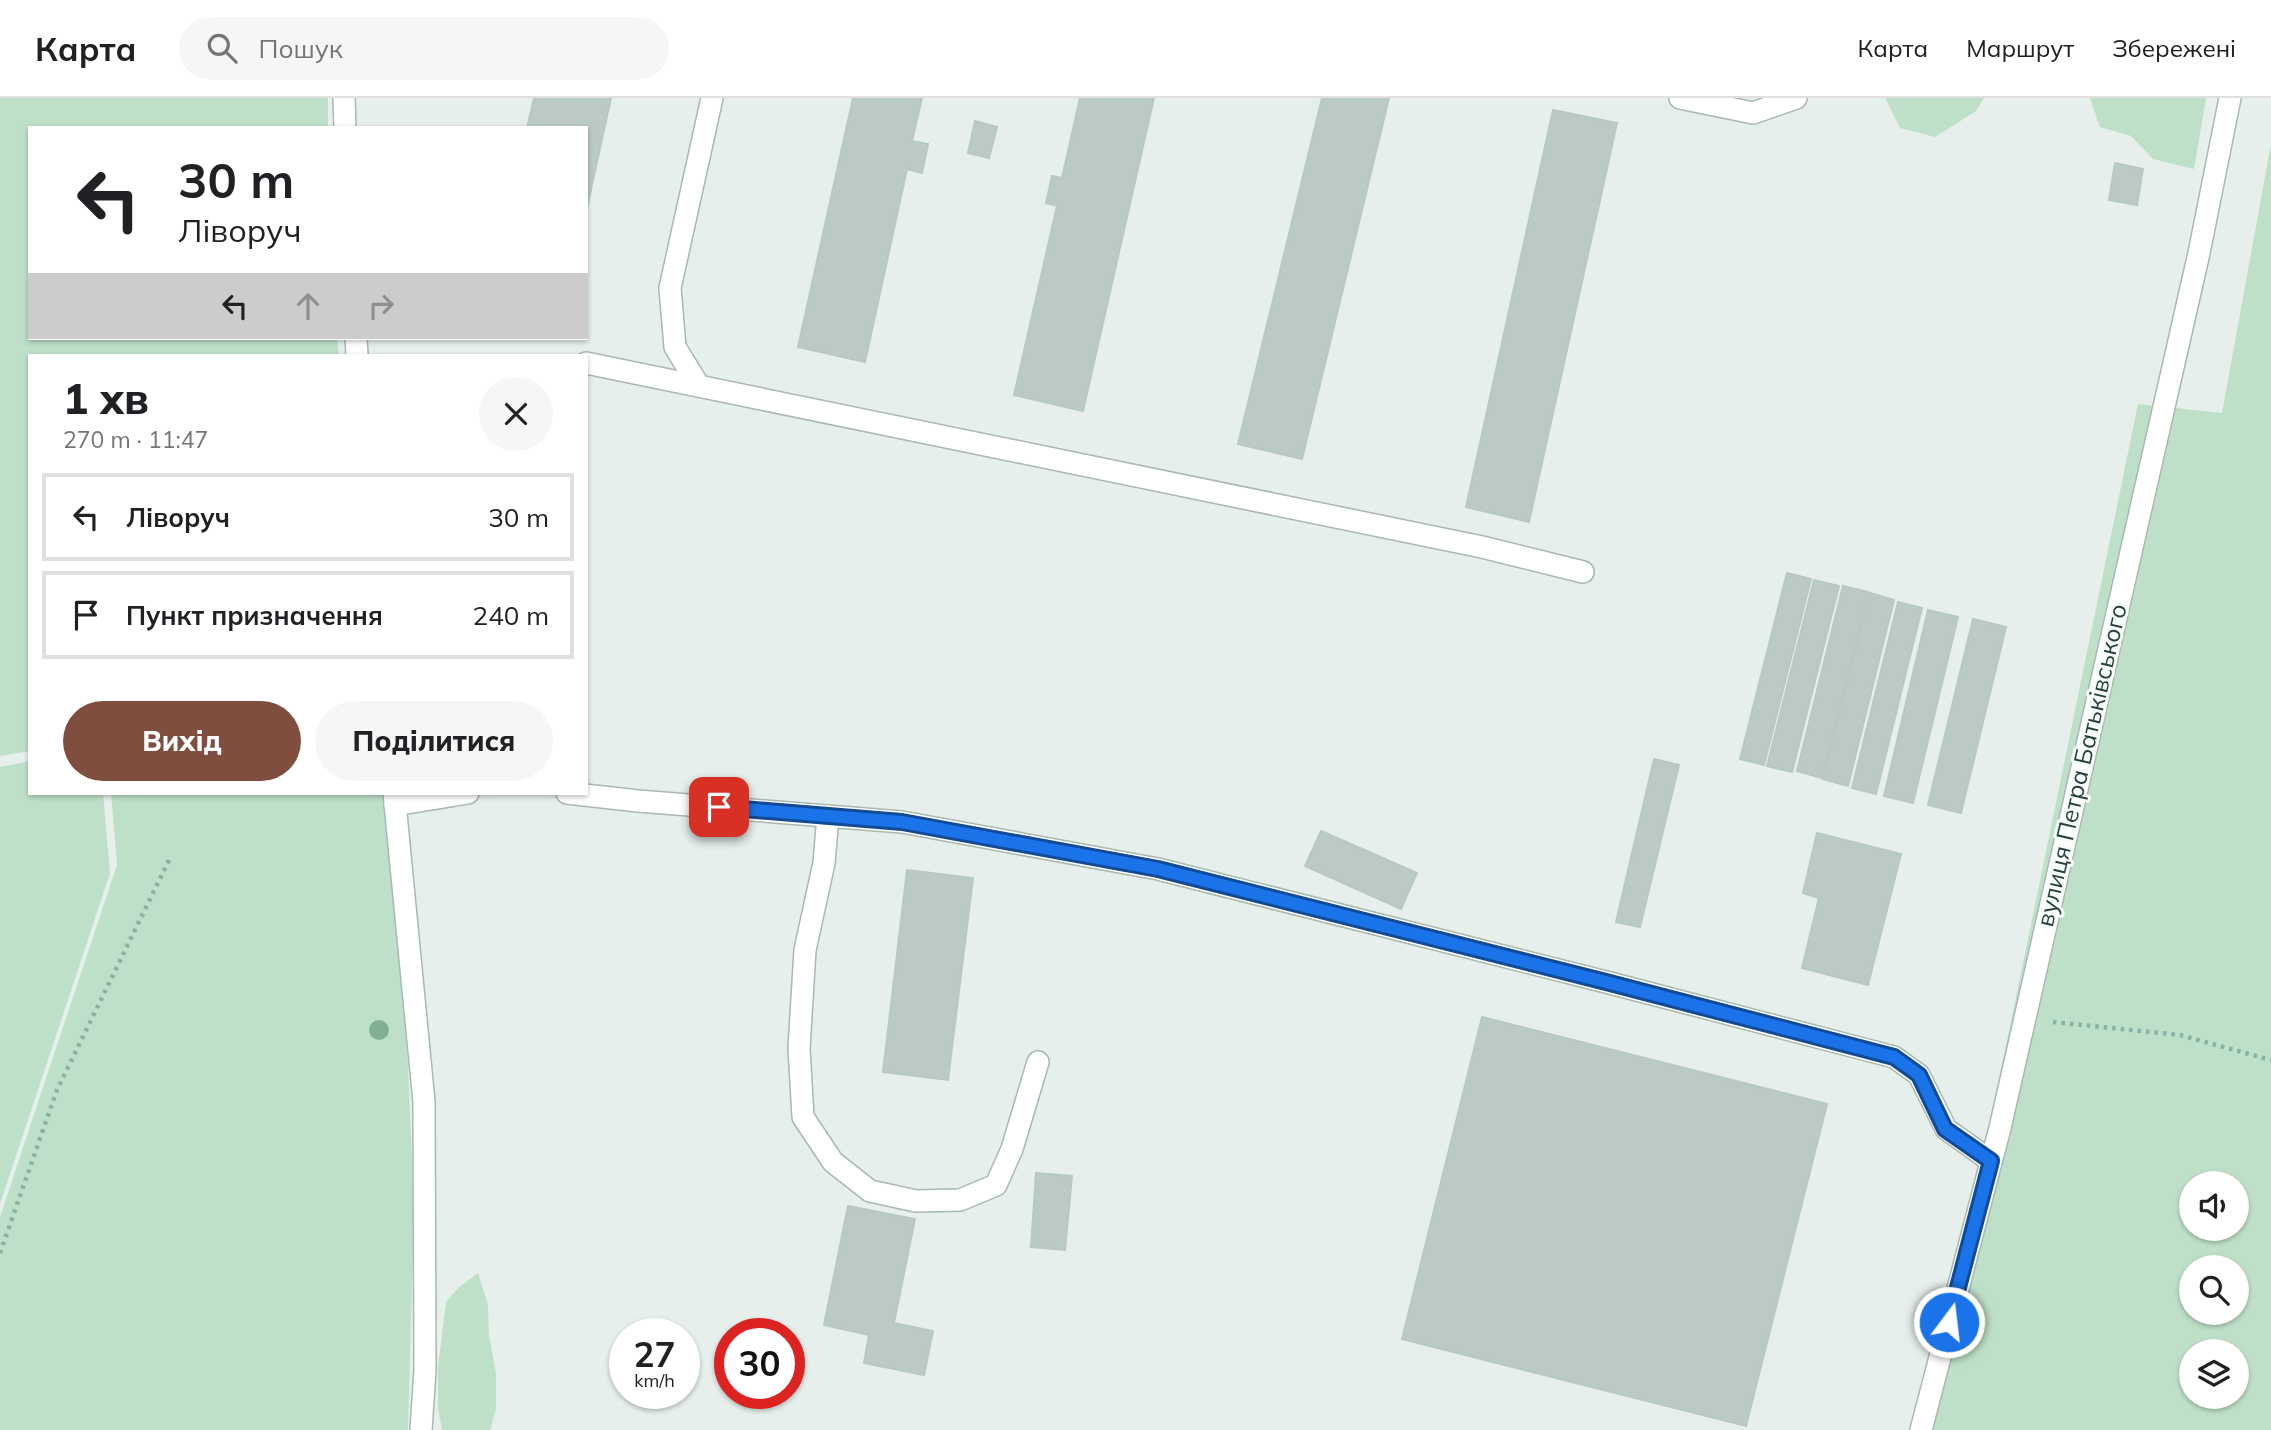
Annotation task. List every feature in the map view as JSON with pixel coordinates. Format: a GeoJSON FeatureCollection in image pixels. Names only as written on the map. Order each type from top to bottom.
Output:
{"type":"FeatureCollection","features":[{"type":"Feature","properties":{"kind":"street"},"geometry":{"type":"LineString","coordinates":[[344,98],[345,126]]}},
{"type":"Feature","properties":{"kind":"street"},"geometry":{"type":"LineString","coordinates":[[699,386],[675,347],[670,288],[712,98]]}},
{"type":"Feature","properties":{"kind":"street"},"geometry":{"type":"LineString","coordinates":[[1680,98],[1753,113],[1796,98]]}},
{"type":"Feature","properties":{"kind":"street","name":"вулиця Петра Батьківського"},"geometry":{"type":"LineString","coordinates":[[1921,1430],[1991,1161],[2024,1019],[2199,253],[2230,98]]}},
{"type":"Feature","properties":{"kind":"street"},"geometry":{"type":"LineString","coordinates":[[588,363],[1482,547],[1583,572]]}},
{"type":"Feature","properties":{"kind":"street"},"geometry":{"type":"LineString","coordinates":[[421,1430],[425,1370],[424,1102],[394,799],[443,795]]}},
{"type":"Feature","properties":{"kind":"street"},"geometry":{"type":"LineString","coordinates":[[588,795],[902,822],[1158,869],[1894,1057],[1919,1075],[1945,1129],[1991,1161]]}},
{"type":"Feature","properties":{"kind":"street"},"geometry":{"type":"LineString","coordinates":[[828,816],[824,863],[805,950],[799,1048],[803,1117],[833,1162],[870,1191],[916,1201],[960,1200],[996,1185],[1012,1149],[1038,1062]]}},
{"type":"Feature","properties":{"kind":"path"},"geometry":{"type":"LineString","coordinates":[[0,1253],[57,1090],[171,856]]}},
{"type":"Feature","properties":{"kind":"path"},"geometry":{"type":"LineString","coordinates":[[2024,1019],[2180,1035],[2271,1060]]}},
{"type":"Feature","properties":{"kind":"green space"},"geometry":{"type":"Polygon","coordinates":[[[0,98],[328,98],[328,126],[28,126],[28,340],[337,340],[339,354],[28,354],[28,751],[0,756],[0,98]]]}},
{"type":"Feature","properties":{"kind":"green space"},"geometry":{"type":"Polygon","coordinates":[[[1885,98],[1984,98],[1976,111],[1935,137],[1900,128],[1885,98]]]}},
{"type":"Feature","properties":{"kind":"green space"},"geometry":{"type":"Polygon","coordinates":[[[2090,98],[2206,98],[2194,169],[2153,159],[2131,136],[2100,127],[2090,98]]]}},
{"type":"Feature","properties":{"kind":"green space"},"geometry":{"type":"Polygon","coordinates":[[[2271,144],[2271,1430],[1927,1430],[2138,404],[2222,413],[2271,144]]]}},
{"type":"Feature","properties":{"kind":"green space"},"geometry":{"type":"Polygon","coordinates":[[[28,761],[28,795],[103,795],[110,873],[0,1204],[0,767],[28,761]]]}},
{"type":"Feature","properties":{"kind":"green space"},"geometry":{"type":"Polygon","coordinates":[[[111,795],[384,795],[404,978],[414,1203],[408,1430],[0,1430],[0,1217],[117,865],[111,795]]]}},
{"type":"Feature","properties":{"kind":"green space"},"geometry":{"type":"Polygon","coordinates":[[[478,1273],[488,1305],[489,1335],[496,1373],[496,1409],[490,1430],[442,1430],[438,1408],[438,1367],[446,1302],[458,1288],[478,1273]]]}},
{"type":"Feature","properties":{"kind":"building"},"geometry":{"type":"Polygon","coordinates":[[[534,98],[611,98],[588,203],[588,126],[527,126],[534,98]]]}},
{"type":"Feature","properties":{"kind":"building"},"geometry":{"type":"Polygon","coordinates":[[[853,98],[922,98],[912,141],[928,144],[922,173],[907,169],[865,362],[798,347],[853,98]]]}},
{"type":"Feature","properties":{"kind":"building"},"geometry":{"type":"Polygon","coordinates":[[[1080,98],[1154,98],[1083,411],[1014,395],[1057,206],[1046,203],[1052,176],[1062,178],[1080,98]]]}},
{"type":"Feature","properties":{"kind":"building"},"geometry":{"type":"Polygon","coordinates":[[[1322,98],[1389,98],[1302,459],[1238,444],[1322,98]]]}},
{"type":"Feature","properties":{"kind":"building"},"geometry":{"type":"Polygon","coordinates":[[[1553,110],[1617,123],[1529,522],[1466,507],[1553,110]]]}},
{"type":"Feature","properties":{"kind":"building"},"geometry":{"type":"Polygon","coordinates":[[[975,121],[997,127],[989,158],[968,153],[975,121]]]}},
{"type":"Feature","properties":{"kind":"building"},"geometry":{"type":"Polygon","coordinates":[[[2115,163],[2143,169],[2137,205],[2109,200],[2115,163]]]}},
{"type":"Feature","properties":{"kind":"building"},"geometry":{"type":"Polygon","coordinates":[[[1787,573],[1811,579],[1764,765],[1740,759],[1787,573]]]}},
{"type":"Feature","properties":{"kind":"building"},"geometry":{"type":"Polygon","coordinates":[[[1814,580],[1839,586],[1792,772],[1767,766],[1814,580]]]}},
{"type":"Feature","properties":{"kind":"building"},"geometry":{"type":"Polygon","coordinates":[[[1843,586],[1868,592],[1822,778],[1797,771],[1843,586]]]}},
{"type":"Feature","properties":{"kind":"building"},"geometry":{"type":"Polygon","coordinates":[[[1870,593],[1894,600],[1848,786],[1823,779],[1870,593]]]}},
{"type":"Feature","properties":{"kind":"building"},"geometry":{"type":"Polygon","coordinates":[[[1898,602],[1922,608],[1876,794],[1852,788],[1898,602]]]}},
{"type":"Feature","properties":{"kind":"building"},"geometry":{"type":"Polygon","coordinates":[[[1928,610],[1958,617],[1913,803],[1884,796],[1928,610]]]}},
{"type":"Feature","properties":{"kind":"building"},"geometry":{"type":"Polygon","coordinates":[[[1973,619],[2006,627],[1961,813],[1928,805],[1973,619]]]}},
{"type":"Feature","properties":{"kind":"building"},"geometry":{"type":"Polygon","coordinates":[[[1654,759],[1679,765],[1640,927],[1616,922],[1654,759]]]}},
{"type":"Feature","properties":{"kind":"building"},"geometry":{"type":"Polygon","coordinates":[[[1321,831],[1417,873],[1401,909],[1305,866],[1321,831]]]}},
{"type":"Feature","properties":{"kind":"building"},"geometry":{"type":"Polygon","coordinates":[[[1817,833],[1901,854],[1868,985],[1802,968],[1819,898],[1803,893],[1817,833]]]}},
{"type":"Feature","properties":{"kind":"building"},"geometry":{"type":"Polygon","coordinates":[[[907,870],[973,878],[948,1080],[883,1072],[907,870]]]}},
{"type":"Feature","properties":{"kind":"building"},"geometry":{"type":"Polygon","coordinates":[[[1482,1017],[1827,1104],[1746,1426],[1402,1339],[1482,1017]]]}},
{"type":"Feature","properties":{"kind":"building"},"geometry":{"type":"Polygon","coordinates":[[[1036,1173],[1072,1176],[1065,1250],[1031,1247],[1036,1173]]]}},
{"type":"Feature","properties":{"kind":"building"},"geometry":{"type":"Polygon","coordinates":[[[848,1206],[915,1219],[894,1323],[933,1331],[924,1375],[864,1363],[869,1335],[824,1325],[848,1206]]]}},
{"type":"Feature","properties":{"kind":"route"},"geometry":{"type":"LineString","coordinates":[[719,807],[902,822],[1158,869],[1894,1057],[1919,1075],[1945,1129],[1991,1161],[1949,1322]]}}]}
